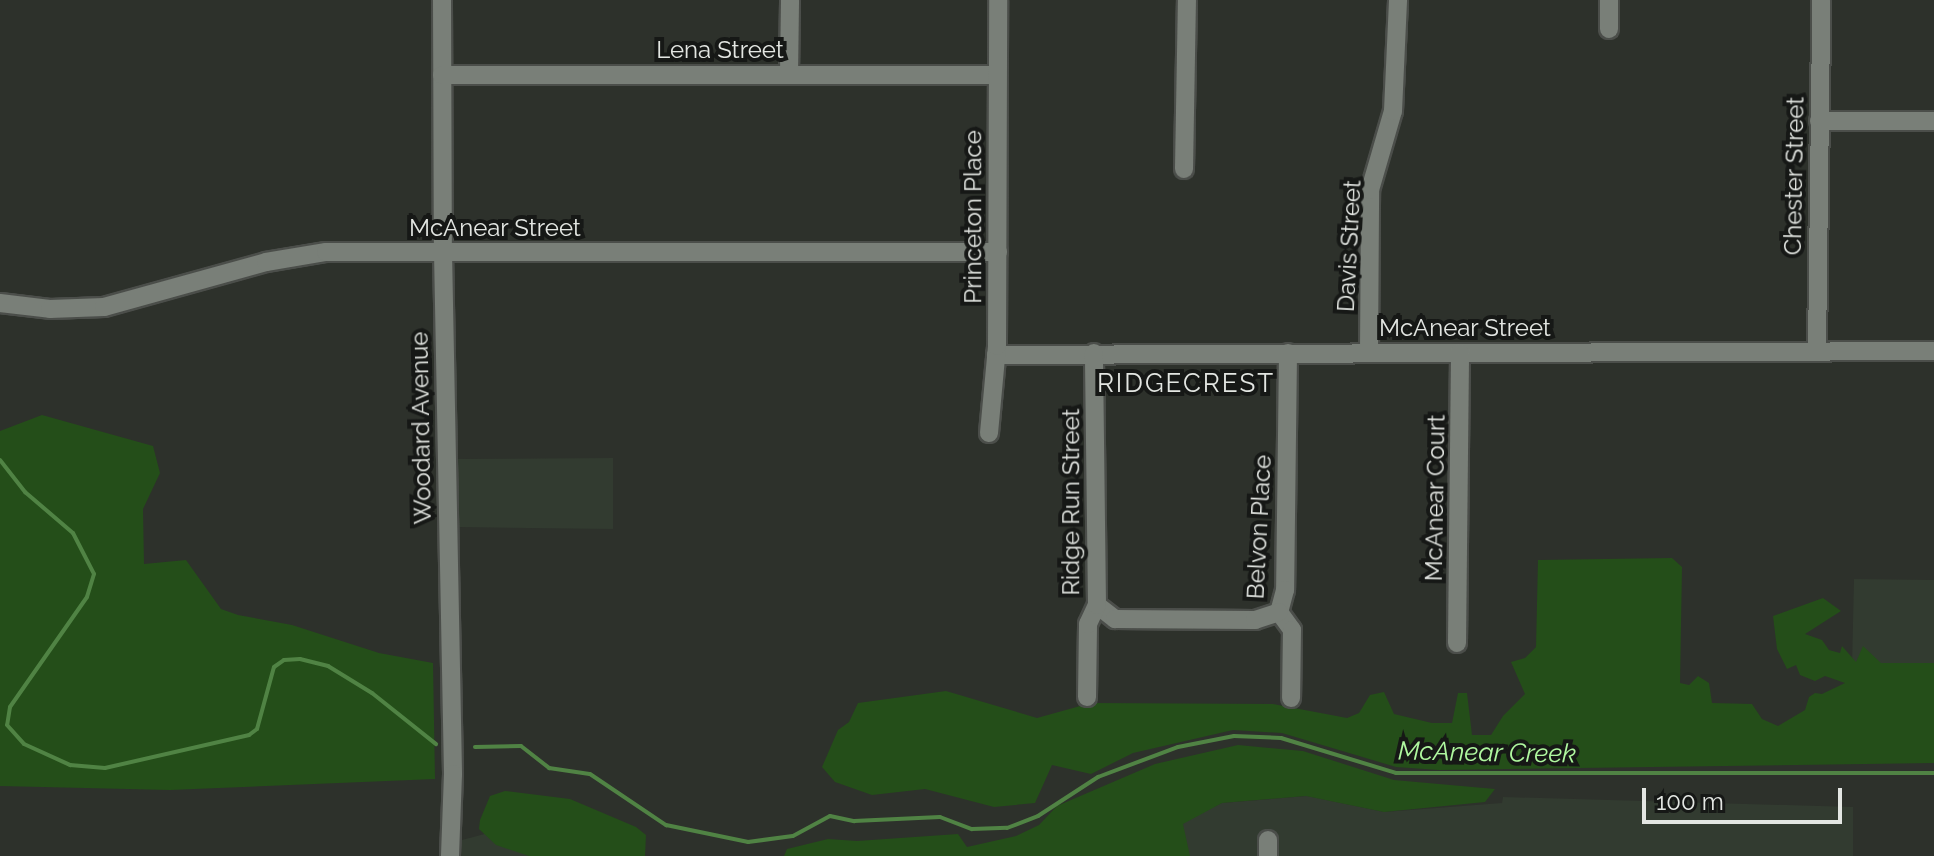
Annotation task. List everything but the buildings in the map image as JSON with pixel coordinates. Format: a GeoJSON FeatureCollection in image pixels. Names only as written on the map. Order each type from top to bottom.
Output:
{"type":"FeatureCollection","features":[{"type":"Feature","properties":{"kind":"street","name":"Woodard Avenue"},"geometry":{"type":"LineString","coordinates":[[442,0],[443,252],[453,774],[450,856]]}},
{"type":"Feature","properties":{"kind":"street"},"geometry":{"type":"LineString","coordinates":[[789,74],[790,0]]}},
{"type":"Feature","properties":{"kind":"street","name":"Princeton Place"},"geometry":{"type":"LineString","coordinates":[[989,433],[996,355],[998,0]]}},
{"type":"Feature","properties":{"kind":"street"},"geometry":{"type":"LineString","coordinates":[[1184,169],[1187,0]]}},
{"type":"Feature","properties":{"kind":"street","name":"Davis Street"},"geometry":{"type":"LineString","coordinates":[[1369,352],[1370,190],[1393,111],[1398,0]]}},
{"type":"Feature","properties":{"kind":"street"},"geometry":{"type":"LineString","coordinates":[[1609,0],[1609,29]]}},
{"type":"Feature","properties":{"kind":"street","name":"Chester Street"},"geometry":{"type":"LineString","coordinates":[[1817,352],[1821,0]]}},
{"type":"Feature","properties":{"kind":"street","name":"Lena Street"},"geometry":{"type":"LineString","coordinates":[[442,75],[997,75]]}},
{"type":"Feature","properties":{"kind":"street"},"geometry":{"type":"LineString","coordinates":[[1819,121],[1934,121]]}},
{"type":"Feature","properties":{"kind":"street","name":"McAnear Street"},"geometry":{"type":"LineString","coordinates":[[0,303],[95,308],[294,256],[326,252],[998,252]]}},
{"type":"Feature","properties":{"kind":"street","name":"McAnear Street"},"geometry":{"type":"LineString","coordinates":[[996,355],[1934,351]]}},
{"type":"Feature","properties":{"kind":"street","name":"Ridge Run Street"},"geometry":{"type":"LineString","coordinates":[[1087,697],[1088,624],[1097,605],[1094,587],[1094,353]]}},
{"type":"Feature","properties":{"kind":"street","name":"Belvon Place"},"geometry":{"type":"LineString","coordinates":[[1288,353],[1285,590],[1279,612],[1292,630],[1291,698]]}},
{"type":"Feature","properties":{"kind":"street","name":"McAnear Court"},"geometry":{"type":"LineString","coordinates":[[1457,643],[1460,353]]}},
{"type":"Feature","properties":{"kind":"street"},"geometry":{"type":"LineString","coordinates":[[1097,605],[1115,619],[1255,620],[1279,612]]}},
{"type":"Feature","properties":{"kind":"shaded area"},"geometry":{"type":"Polygon","coordinates":[[[613,458],[613,529],[458,527],[457,459],[613,458]]]}},
{"type":"Feature","properties":{"kind":"shaded area"},"geometry":{"type":"Polygon","coordinates":[[[1854,579],[1934,580],[1934,755],[1850,755],[1854,579]]]}},
{"type":"Feature","properties":{"kind":"shaded area"},"geometry":{"type":"Polygon","coordinates":[[[1307,796],[1384,812],[1502,803],[1503,797],[1853,807],[1853,856],[1072,856],[1189,818],[1222,803],[1307,796]]]}},
{"type":"Feature","properties":{"kind":"shaded area"},"geometry":{"type":"Polygon","coordinates":[[[522,824],[594,856],[461,856],[462,840],[522,824]]]}},
{"type":"Feature","properties":{"kind":"green space"},"geometry":{"type":"Polygon","coordinates":[[[42,415],[153,446],[160,473],[143,509],[144,564],[186,560],[221,609],[238,615],[292,625],[379,653],[433,663],[435,779],[170,790],[0,786],[0,431],[42,415]]]}},
{"type":"Feature","properties":{"kind":"green space"},"geometry":{"type":"Polygon","coordinates":[[[1672,558],[1682,567],[1680,683],[1689,685],[1698,676],[1709,683],[1712,703],[1752,704],[1762,719],[1778,726],[1805,710],[1809,697],[1845,683],[1825,676],[1815,681],[1800,675],[1796,665],[1787,669],[1777,649],[1773,616],[1823,598],[1841,611],[1805,634],[1822,640],[1829,650],[1840,653],[1842,646],[1856,662],[1863,646],[1881,663],[1934,663],[1934,763],[1439,770],[1396,767],[1282,733],[1233,730],[1133,753],[1091,774],[1052,765],[1035,803],[994,807],[925,789],[872,795],[835,782],[822,767],[838,730],[849,722],[858,703],[946,691],[1037,718],[1091,703],[1273,704],[1347,718],[1359,713],[1370,695],[1384,692],[1394,714],[1432,723],[1452,723],[1458,693],[1467,693],[1472,735],[1491,735],[1503,716],[1525,694],[1511,662],[1525,658],[1536,647],[1538,560],[1672,558]]]}},
{"type":"Feature","properties":{"kind":"green space"},"geometry":{"type":"Polygon","coordinates":[[[1238,745],[1303,751],[1394,780],[1495,789],[1485,802],[1384,812],[1306,796],[1222,803],[1183,824],[1190,856],[784,856],[787,849],[828,839],[857,841],[958,834],[967,847],[1016,836],[1039,825],[1057,806],[1155,764],[1238,745]]]}},
{"type":"Feature","properties":{"kind":"green space"},"geometry":{"type":"Polygon","coordinates":[[[505,791],[570,799],[636,827],[646,835],[645,856],[529,856],[496,845],[479,829],[480,820],[490,796],[505,791]]]}},
{"type":"Feature","properties":{"kind":"waterway","name":"McAnear Creek"},"geometry":{"type":"LineString","coordinates":[[0,460],[25,492],[73,533],[94,574],[87,597],[10,707],[7,725],[24,744],[70,765],[105,768],[249,735],[257,729],[274,667],[284,660],[300,659],[328,666],[372,693],[436,744]]}},
{"type":"Feature","properties":{"kind":"waterway","name":"McAnear Creek"},"geometry":{"type":"LineString","coordinates":[[475,747],[521,746],[549,768],[590,774],[666,825],[748,842],[793,836],[830,816],[854,821],[940,817],[972,829],[1007,828],[1038,816],[1098,777],[1178,747],[1234,736],[1281,738],[1396,773],[1934,773]]}},
{"type":"Feature","properties":{"kind":"district","name":"RIDGECREST"},"geometry":{"type":"Point","coordinates":[1186,384]}}]}
